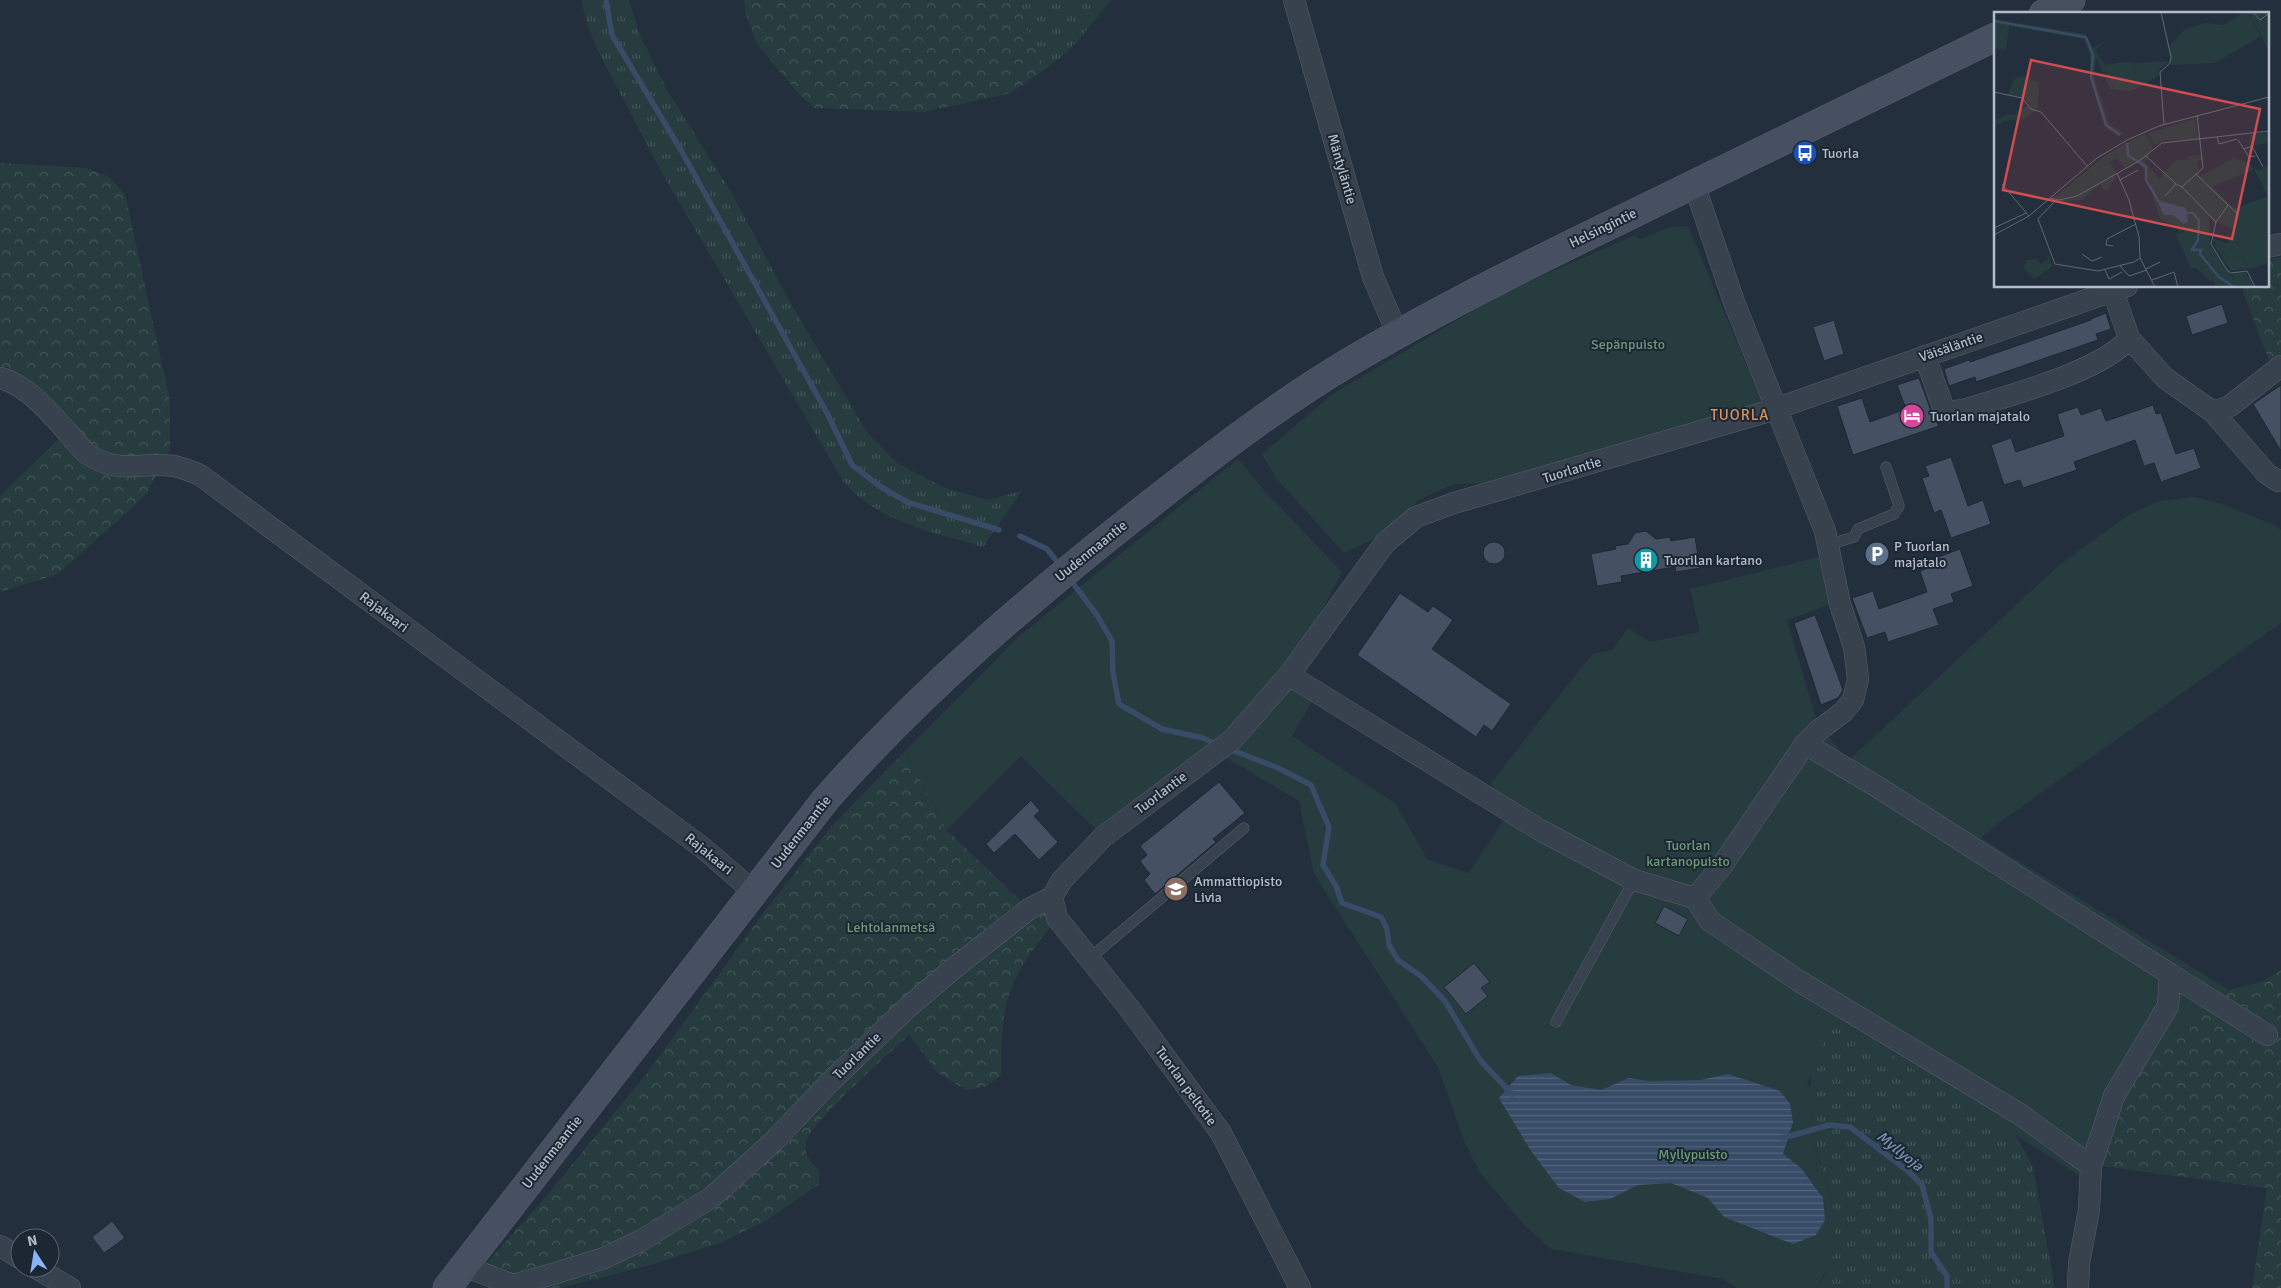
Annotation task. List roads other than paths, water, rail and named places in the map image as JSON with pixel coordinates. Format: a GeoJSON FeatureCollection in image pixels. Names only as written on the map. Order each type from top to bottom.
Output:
{"type":"FeatureCollection","features":[{"type":"Feature","properties":{"kind":"main road"},"geometry":{"type":"LineString","coordinates":[[2047,12],[2071,0]]}},
{"type":"Feature","properties":{"kind":"main road","name":"Helsingintie"},"geometry":{"type":"LineString","coordinates":[[1226,445],[1349,362],[1508,274],[1994,37]]}},
{"type":"Feature","properties":{"kind":"main road","name":"Uudenmaantie"},"geometry":{"type":"LineString","coordinates":[[447,1288],[826,799],[870,749],[974,649],[1080,559],[1226,445]]}},
{"type":"Feature","properties":{"kind":"street","name":"Mäntyläntie"},"geometry":{"type":"LineString","coordinates":[[1294,0],[1373,277],[1398,335]]}},
{"type":"Feature","properties":{"kind":"street"},"geometry":{"type":"LineString","coordinates":[[1694,184],[1734,302],[1812,493],[1825,531],[1840,604],[1854,647],[1858,679],[1853,700],[1843,712],[1818,731],[1805,744],[1721,867],[1695,898]]}},
{"type":"Feature","properties":{"kind":"street"},"geometry":{"type":"LineString","coordinates":[[2268,247],[2281,244]]}},
{"type":"Feature","properties":{"kind":"street"},"geometry":{"type":"LineString","coordinates":[[2120,289],[2129,338],[2165,378],[2212,412],[2267,474],[2281,480]]}},
{"type":"Feature","properties":{"kind":"street","name":"Väisäläntie"},"geometry":{"type":"LineString","coordinates":[[1776,408],[2120,289]]}},
{"type":"Feature","properties":{"kind":"street"},"geometry":{"type":"LineString","coordinates":[[1925,356],[1944,410],[1948,412],[1964,410],[2092,366],[2122,347],[2129,338]]}},
{"type":"Feature","properties":{"kind":"street"},"geometry":{"type":"LineString","coordinates":[[2212,412],[2230,406],[2281,366]]}},
{"type":"Feature","properties":{"kind":"street","name":"Rajakaari"},"geometry":{"type":"LineString","coordinates":[[0,378],[21,387],[32,396],[86,453],[96,460],[122,468],[172,466],[200,475],[703,848],[754,892]]}},
{"type":"Feature","properties":{"kind":"street","name":"Tuorlantie"},"geometry":{"type":"LineString","coordinates":[[464,1266],[511,1286],[556,1274],[604,1258],[642,1240],[712,1197],[774,1141],[828,1084],[907,1008],[1029,909],[1052,897],[1062,880],[1103,837],[1224,746],[1289,675],[1385,543],[1416,517],[1454,503],[1776,408]]}},
{"type":"Feature","properties":{"kind":"street"},"geometry":{"type":"LineString","coordinates":[[1289,675],[1540,830],[1634,880],[1695,898],[1710,921],[1799,981],[1896,1037],[2021,1115],[2091,1166]]}},
{"type":"Feature","properties":{"kind":"street"},"geometry":{"type":"LineString","coordinates":[[1805,744],[1876,786],[2267,1034]]}},
{"type":"Feature","properties":{"kind":"street","name":"Tuorlan peltotie"},"geometry":{"type":"LineString","coordinates":[[1052,897],[1058,918],[1130,1008],[1221,1133],[1300,1288]]}},
{"type":"Feature","properties":{"kind":"street"},"geometry":{"type":"LineString","coordinates":[[2078,1288],[2079,1263],[2089,1210],[2091,1166],[2114,1096],[2168,1006],[2170,974]]}},
{"type":"Feature","properties":{"kind":"street"},"geometry":{"type":"LineString","coordinates":[[53,1278],[70,1288]]}},
{"type":"Feature","properties":{"kind":"lane"},"geometry":{"type":"LineString","coordinates":[[1827,545],[1854,537],[1858,529],[1894,514],[1899,506],[1886,467]]}},
{"type":"Feature","properties":{"kind":"lane"},"geometry":{"type":"LineString","coordinates":[[1090,958],[1244,828]]}},
{"type":"Feature","properties":{"kind":"lane"},"geometry":{"type":"LineString","coordinates":[[1556,1022],[1634,880]]}},
{"type":"Feature","properties":{"kind":"water"},"geometry":{"type":"Polygon","coordinates":[[[1551,1073],[1571,1085],[1601,1090],[1629,1078],[1648,1081],[1700,1080],[1728,1074],[1780,1091],[1790,1104],[1793,1122],[1783,1154],[1801,1168],[1823,1198],[1825,1220],[1816,1235],[1793,1244],[1724,1217],[1708,1198],[1671,1183],[1638,1185],[1610,1199],[1585,1202],[1559,1188],[1531,1151],[1499,1098],[1518,1076],[1551,1073]]]}},
{"type":"Feature","properties":{"kind":"waterway"},"geometry":{"type":"LineString","coordinates":[[606,0],[612,35],[682,152],[828,415],[852,465],[881,487],[907,502],[999,530]]}},
{"type":"Feature","properties":{"kind":"waterway"},"geometry":{"type":"LineString","coordinates":[[1020,536],[1047,549],[1055,559]]}},
{"type":"Feature","properties":{"kind":"waterway"},"geometry":{"type":"LineString","coordinates":[[1075,586],[1097,615],[1112,641],[1113,673],[1119,704],[1162,729],[1203,738],[1218,745]]}},
{"type":"Feature","properties":{"kind":"waterway"},"geometry":{"type":"LineString","coordinates":[[1229,749],[1276,767],[1311,785],[1329,827],[1323,865],[1336,886],[1342,903],[1381,917],[1387,929],[1389,945],[1398,960],[1422,977],[1445,1001],[1480,1060],[1512,1094]]}},
{"type":"Feature","properties":{"kind":"waterway","name":"Myllyoja"},"geometry":{"type":"LineString","coordinates":[[1783,1138],[1829,1125],[1850,1127],[1908,1171],[1922,1185],[1931,1219],[1931,1252],[1947,1276],[1947,1288]]}},
{"type":"Feature","properties":{"kind":"place","name":"Tuorla"},"geometry":{"type":"Point","coordinates":[1805,153]}},
{"type":"Feature","properties":{"kind":"place","name":"Tuorlan majatalo"},"geometry":{"type":"Point","coordinates":[1912,416]}},
{"type":"Feature","properties":{"kind":"place","name":"P Tuorlan majatalo"},"geometry":{"type":"Point","coordinates":[1877,554]}},
{"type":"Feature","properties":{"kind":"place","name":"Tuorilan kartano"},"geometry":{"type":"Point","coordinates":[1646,560]}},
{"type":"Feature","properties":{"kind":"place","name":"Ammattiopisto Livia"},"geometry":{"type":"Point","coordinates":[1176,889]}},
{"type":"Feature","properties":{"kind":"district","name":"TUORLA"},"geometry":{"type":"Point","coordinates":[1740,415]}},
{"type":"Feature","properties":{"kind":"park label","name":"Sepänpuisto"},"geometry":{"type":"Point","coordinates":[1628,344]}},
{"type":"Feature","properties":{"kind":"park label","name":"Tuorlan kartanopuisto"},"geometry":{"type":"Point","coordinates":[1688,854]}},
{"type":"Feature","properties":{"kind":"park label","name":"Lehtolanmetsä"},"geometry":{"type":"Point","coordinates":[891,927]}},
{"type":"Feature","properties":{"kind":"park label","name":"Myllypuisto"},"geometry":{"type":"Point","coordinates":[1693,1154]}}]}
